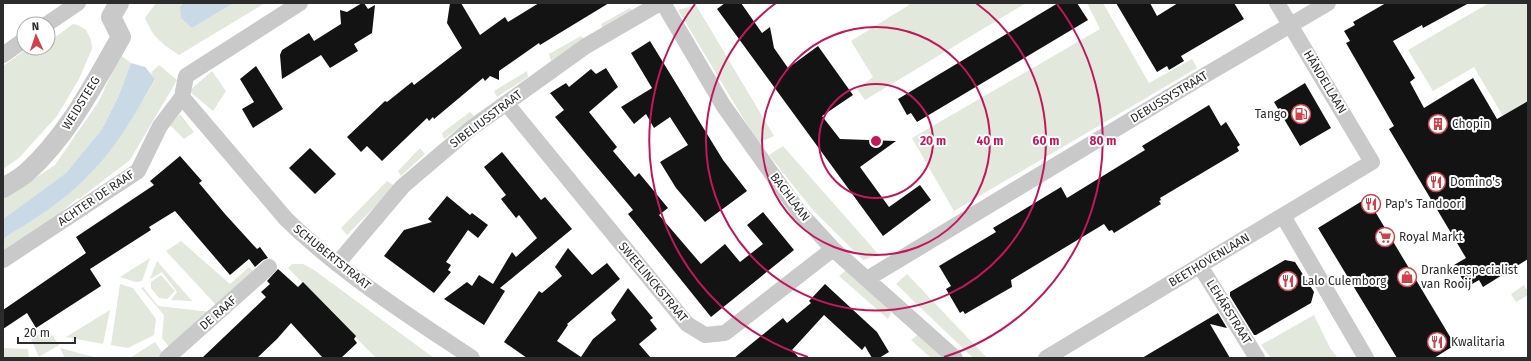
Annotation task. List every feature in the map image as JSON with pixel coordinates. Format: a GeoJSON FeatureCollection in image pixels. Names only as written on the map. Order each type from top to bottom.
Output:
{"type":"FeatureCollection","features":[{"type":"Feature","properties":{"kind":"street"},"geometry":{"type":"LineString","coordinates":[[56,18],[78,3]]}},
{"type":"Feature","properties":{"kind":"street"},"geometry":{"type":"LineString","coordinates":[[182,97],[186,76],[300,3]]}},
{"type":"Feature","properties":{"kind":"street","name":"SIBELIUSSTRAAT"},"geometry":{"type":"LineString","coordinates":[[337,264],[403,186],[470,130],[506,102],[586,46],[660,3]]}},
{"type":"Feature","properties":{"kind":"street","name":"BACHLAAN"},"geometry":{"type":"LineString","coordinates":[[663,3],[723,105],[799,212],[833,249],[956,358]]}},
{"type":"Feature","properties":{"kind":"street","name":"HÄNDELLAAN"},"geometry":{"type":"LineString","coordinates":[[1277,3],[1372,162]]}},
{"type":"Feature","properties":{"kind":"street","name":"DEBUSSYSTRAAT"},"geometry":{"type":"LineString","coordinates":[[867,279],[1290,24],[1328,3]]}},
{"type":"Feature","properties":{"kind":"street","name":"WEIDSTEEG"},"geometry":{"type":"LineString","coordinates":[[3,188],[26,173],[63,133],[86,99],[121,37],[111,8]]}},
{"type":"Feature","properties":{"kind":"street"},"geometry":{"type":"LineString","coordinates":[[3,55],[16,46]]}},
{"type":"Feature","properties":{"kind":"street","name":"ACHTER DE RAAF"},"geometry":{"type":"LineString","coordinates":[[3,260],[138,171],[160,126],[182,97]]}},
{"type":"Feature","properties":{"kind":"street","name":"SCHUBERTSTRAAT"},"geometry":{"type":"LineString","coordinates":[[182,97],[303,236],[337,264],[384,299],[472,358]]}},
{"type":"Feature","properties":{"kind":"street","name":"SWEELINCKSTRAAT"},"geometry":{"type":"LineString","coordinates":[[506,102],[687,324],[705,335],[724,333],[833,249]]}},
{"type":"Feature","properties":{"kind":"street","name":"BEETHOVENLAAN"},"geometry":{"type":"LineString","coordinates":[[1046,358],[1372,162]]}},
{"type":"Feature","properties":{"kind":"street"},"geometry":{"type":"LineString","coordinates":[[1283,216],[1366,358]]}},
{"type":"Feature","properties":{"kind":"street","name":"LEHÁRSTRAAT"},"geometry":{"type":"LineString","coordinates":[[1200,266],[1257,358]]}},
{"type":"Feature","properties":{"kind":"street","name":"DE RAAF"},"geometry":{"type":"LineString","coordinates":[[167,358],[269,267]]}},
{"type":"Feature","properties":{"kind":"shaded area"},"geometry":{"type":"Polygon","coordinates":[[[156,3],[184,3],[180,6],[192,28],[234,3],[265,3],[179,55],[158,40],[151,31],[145,18],[156,3]]]}},
{"type":"Feature","properties":{"kind":"shaded area"},"geometry":{"type":"Polygon","coordinates":[[[908,3],[1026,3],[865,100],[857,89],[873,77],[851,41],[909,5],[908,3]]]}},
{"type":"Feature","properties":{"kind":"shaded area"},"geometry":{"type":"Polygon","coordinates":[[[1087,3],[1103,3],[1149,83],[1192,59],[1197,68],[954,211],[912,138],[1100,29],[1087,3]]]}},
{"type":"Feature","properties":{"kind":"shaded area"},"geometry":{"type":"Polygon","coordinates":[[[1489,3],[1528,3],[1528,101],[1503,116],[1474,67],[1433,91],[1408,50],[1489,3]]]}},
{"type":"Feature","properties":{"kind":"shaded area"},"geometry":{"type":"Polygon","coordinates":[[[696,5],[774,136],[758,143],[678,10],[696,5]]]}},
{"type":"Feature","properties":{"kind":"shaded area"},"geometry":{"type":"Polygon","coordinates":[[[630,8],[633,11],[603,29],[601,24],[630,8]]]}},
{"type":"Feature","properties":{"kind":"shaded area"},"geometry":{"type":"Polygon","coordinates":[[[73,24],[78,25],[86,30],[91,40],[92,49],[79,79],[57,116],[19,158],[3,169],[3,66],[17,56],[56,56],[56,37],[73,24]]]}},
{"type":"Feature","properties":{"kind":"shaded area"},"geometry":{"type":"Polygon","coordinates":[[[581,36],[585,40],[551,61],[549,54],[581,36]]]}},
{"type":"Feature","properties":{"kind":"shaded area"},"geometry":{"type":"Polygon","coordinates":[[[120,55],[131,63],[119,95],[102,129],[66,173],[3,219],[3,199],[55,165],[99,101],[120,55]]]}},
{"type":"Feature","properties":{"kind":"shaded area"},"geometry":{"type":"Polygon","coordinates":[[[159,65],[177,80],[130,160],[79,199],[78,198],[43,227],[3,252],[3,239],[59,202],[80,184],[99,164],[117,141],[140,105],[155,80],[151,73],[159,65]]]}},
{"type":"Feature","properties":{"kind":"shaded area"},"geometry":{"type":"Polygon","coordinates":[[[212,71],[226,91],[213,111],[189,91],[212,71]]]}},
{"type":"Feature","properties":{"kind":"shaded area"},"geometry":{"type":"Polygon","coordinates":[[[527,71],[528,77],[497,97],[494,91],[527,71]]]}},
{"type":"Feature","properties":{"kind":"shaded area"},"geometry":{"type":"Polygon","coordinates":[[[470,112],[474,116],[444,139],[442,133],[470,112]]]}},
{"type":"Feature","properties":{"kind":"shaded area"},"geometry":{"type":"Polygon","coordinates":[[[180,114],[194,132],[184,139],[170,125],[180,114]]]}},
{"type":"Feature","properties":{"kind":"shaded area"},"geometry":{"type":"Polygon","coordinates":[[[783,146],[879,255],[863,260],[812,209],[769,155],[783,146]]]}},
{"type":"Feature","properties":{"kind":"shaded area"},"geometry":{"type":"Polygon","coordinates":[[[420,148],[425,154],[401,176],[398,171],[420,148]]]}},
{"type":"Feature","properties":{"kind":"shaded area"},"geometry":{"type":"Polygon","coordinates":[[[387,181],[395,186],[347,235],[341,228],[387,181]]]}},
{"type":"Feature","properties":{"kind":"shaded area"},"geometry":{"type":"Polygon","coordinates":[[[181,241],[230,284],[249,267],[254,272],[218,307],[166,251],[181,241]]]}},
{"type":"Feature","properties":{"kind":"shaded area"},"geometry":{"type":"Polygon","coordinates":[[[150,258],[142,281],[136,282],[120,277],[150,258]]]}},
{"type":"Feature","properties":{"kind":"shaded area"},"geometry":{"type":"Polygon","coordinates":[[[157,261],[192,301],[171,300],[177,292],[162,272],[150,279],[157,261]]]}},
{"type":"Feature","properties":{"kind":"shaded area"},"geometry":{"type":"Polygon","coordinates":[[[292,264],[303,264],[314,270],[434,358],[376,358],[288,268],[292,264]]]}},
{"type":"Feature","properties":{"kind":"shaded area"},"geometry":{"type":"Polygon","coordinates":[[[846,270],[892,310],[888,319],[839,276],[846,270]]]}},
{"type":"Feature","properties":{"kind":"shaded area"},"geometry":{"type":"Polygon","coordinates":[[[907,274],[987,358],[973,358],[896,284],[907,274]]]}},
{"type":"Feature","properties":{"kind":"shaded area"},"geometry":{"type":"Polygon","coordinates":[[[161,275],[175,291],[167,299],[159,298],[151,288],[151,282],[161,275]]]}},
{"type":"Feature","properties":{"kind":"shaded area"},"geometry":{"type":"Polygon","coordinates":[[[120,284],[133,288],[156,319],[154,335],[128,348],[111,345],[120,284]]]}},
{"type":"Feature","properties":{"kind":"shaded area"},"geometry":{"type":"Polygon","coordinates":[[[1524,285],[1526,289],[1528,288],[1528,295],[1516,302],[1511,294],[1524,285]]]}},
{"type":"Feature","properties":{"kind":"shaded area"},"geometry":{"type":"Polygon","coordinates":[[[143,287],[158,306],[211,312],[171,349],[162,338],[164,315],[141,288],[143,287]]]}},
{"type":"Feature","properties":{"kind":"shaded area"},"geometry":{"type":"Polygon","coordinates":[[[110,310],[103,344],[66,337],[110,310]]]}},
{"type":"Feature","properties":{"kind":"shaded area"},"geometry":{"type":"Polygon","coordinates":[[[1314,315],[1330,348],[1338,358],[1271,358],[1261,345],[1314,315]]]}},
{"type":"Feature","properties":{"kind":"shaded area"},"geometry":{"type":"Polygon","coordinates":[[[41,333],[53,336],[59,345],[39,357],[31,339],[41,333]]]}},
{"type":"Feature","properties":{"kind":"shaded area"},"geometry":{"type":"Polygon","coordinates":[[[919,334],[943,358],[931,358],[911,340],[919,334]]]}},
{"type":"Feature","properties":{"kind":"shaded area"},"geometry":{"type":"Polygon","coordinates":[[[155,342],[164,355],[160,358],[130,358],[155,342]]]}},
{"type":"Feature","properties":{"kind":"shaded area"},"geometry":{"type":"Polygon","coordinates":[[[3,348],[28,349],[29,358],[3,358],[3,348]]]}},
{"type":"Feature","properties":{"kind":"shaded area"},"geometry":{"type":"Polygon","coordinates":[[[60,348],[98,358],[65,358],[60,348]]]}},
{"type":"Feature","properties":{"kind":"water"},"geometry":{"type":"Polygon","coordinates":[[[184,3],[234,3],[192,28],[181,18],[180,6],[184,3]]]}},
{"type":"Feature","properties":{"kind":"water"},"geometry":{"type":"Polygon","coordinates":[[[131,63],[145,67],[155,79],[117,141],[99,164],[70,193],[48,210],[3,239],[3,219],[66,173],[102,129],[119,95],[131,63]]]}},
{"type":"Feature","properties":{"kind":"building"},"geometry":{"type":"Polygon","coordinates":[[[364,3],[368,9],[375,5],[372,33],[354,44],[358,51],[330,68],[321,55],[282,79],[280,55],[282,50],[309,33],[314,41],[341,24],[340,10],[347,12],[364,3]]]}},
{"type":"Feature","properties":{"kind":"building"},"geometry":{"type":"Polygon","coordinates":[[[450,3],[461,3],[480,35],[505,17],[508,22],[539,3],[609,3],[540,45],[539,43],[499,71],[499,80],[490,76],[485,81],[483,78],[434,119],[433,117],[429,121],[427,118],[382,161],[367,146],[361,152],[347,137],[385,101],[387,102],[412,82],[414,85],[462,48],[447,23],[450,3]]]}},
{"type":"Feature","properties":{"kind":"building"},"geometry":{"type":"Polygon","coordinates":[[[725,3],[741,3],[762,33],[770,27],[774,48],[788,68],[818,46],[853,95],[822,116],[840,139],[896,141],[860,167],[889,207],[920,185],[931,200],[883,236],[717,9],[725,3]]]}},
{"type":"Feature","properties":{"kind":"building"},"geometry":{"type":"Polygon","coordinates":[[[1058,3],[1077,3],[1088,20],[917,122],[911,113],[907,115],[898,99],[1058,3]]]}},
{"type":"Feature","properties":{"kind":"building"},"geometry":{"type":"Polygon","coordinates":[[[1116,3],[1150,3],[1157,16],[1178,3],[1234,3],[1244,19],[1181,56],[1184,61],[1169,70],[1167,66],[1157,72],[1116,3]]]}},
{"type":"Feature","properties":{"kind":"building"},"geometry":{"type":"Polygon","coordinates":[[[1386,3],[1469,3],[1423,28],[1422,25],[1393,41],[1415,78],[1410,82],[1424,108],[1473,78],[1497,119],[1528,101],[1528,259],[1483,287],[1479,280],[1467,287],[1454,265],[1466,258],[1389,129],[1394,126],[1346,43],[1350,41],[1344,31],[1355,25],[1353,22],[1386,3]]]}},
{"type":"Feature","properties":{"kind":"building"},"geometry":{"type":"Polygon","coordinates":[[[650,41],[723,160],[747,191],[705,222],[676,188],[660,162],[688,145],[670,117],[654,128],[646,114],[634,124],[621,107],[652,88],[631,53],[650,41]]]}},
{"type":"Feature","properties":{"kind":"building"},"geometry":{"type":"Polygon","coordinates":[[[256,66],[283,109],[253,128],[242,109],[254,102],[240,79],[256,66]]]}},
{"type":"Feature","properties":{"kind":"building"},"geometry":{"type":"Polygon","coordinates":[[[606,68],[618,87],[589,112],[617,147],[613,151],[635,177],[639,173],[668,208],[659,215],[701,264],[725,244],[740,262],[763,244],[747,225],[763,212],[794,250],[711,317],[628,214],[633,210],[555,117],[564,110],[550,93],[566,83],[569,87],[591,69],[596,74],[606,68]]]}},
{"type":"Feature","properties":{"kind":"building"},"geometry":{"type":"Polygon","coordinates":[[[1305,83],[1331,128],[1300,146],[1274,102],[1305,83]]]}},
{"type":"Feature","properties":{"kind":"building"},"geometry":{"type":"Polygon","coordinates":[[[1209,105],[1221,126],[1226,122],[1240,145],[1237,147],[1239,151],[1160,198],[1161,200],[1159,201],[1161,204],[1114,233],[1112,230],[1109,231],[1104,224],[1011,280],[1012,287],[965,314],[963,311],[960,313],[946,289],[951,286],[939,266],[996,232],[993,228],[1061,187],[1067,198],[1145,150],[1142,146],[1209,105]]]}},
{"type":"Feature","properties":{"kind":"building"},"geometry":{"type":"Polygon","coordinates":[[[310,148],[336,174],[315,194],[289,168],[310,148]]]}},
{"type":"Feature","properties":{"kind":"building"},"geometry":{"type":"Polygon","coordinates":[[[502,152],[541,200],[545,197],[572,229],[500,288],[505,291],[484,325],[444,299],[467,282],[472,286],[479,275],[493,284],[512,252],[516,257],[537,238],[519,215],[516,218],[501,199],[506,195],[484,167],[502,152]]]}},
{"type":"Feature","properties":{"kind":"building"},"geometry":{"type":"Polygon","coordinates":[[[180,156],[202,181],[199,183],[225,214],[257,249],[260,247],[268,258],[263,260],[255,267],[249,259],[230,275],[175,211],[149,227],[151,230],[90,269],[101,286],[36,328],[27,313],[3,329],[3,310],[86,253],[76,237],[154,185],[150,181],[180,156]]]}},
{"type":"Feature","properties":{"kind":"building"},"geometry":{"type":"Polygon","coordinates":[[[447,196],[470,215],[472,213],[488,225],[478,238],[468,230],[446,262],[451,265],[448,270],[451,272],[434,293],[384,256],[404,230],[432,222],[428,219],[447,196]]]}},
{"type":"Feature","properties":{"kind":"building"},"geometry":{"type":"Polygon","coordinates":[[[1367,198],[1455,345],[1434,358],[1397,358],[1318,228],[1367,198]]]}},
{"type":"Feature","properties":{"kind":"building"},"geometry":{"type":"Polygon","coordinates":[[[568,248],[592,275],[607,263],[620,279],[567,324],[568,325],[557,341],[581,357],[593,339],[616,320],[611,313],[628,288],[653,318],[650,320],[657,329],[639,344],[651,358],[527,358],[504,342],[539,291],[542,293],[562,276],[555,267],[568,248]]]}},
{"type":"Feature","properties":{"kind":"building"},"geometry":{"type":"Polygon","coordinates":[[[1285,260],[1295,262],[1314,292],[1311,303],[1254,335],[1230,296],[1230,292],[1285,260]]]}},
{"type":"Feature","properties":{"kind":"building"},"geometry":{"type":"Polygon","coordinates":[[[278,269],[298,287],[303,282],[356,336],[354,339],[357,343],[341,358],[323,358],[291,323],[257,358],[202,358],[266,297],[261,292],[270,284],[267,281],[278,269]]]}},
{"type":"Feature","properties":{"kind":"building"},"geometry":{"type":"Polygon","coordinates":[[[825,284],[877,332],[889,352],[879,358],[872,358],[865,346],[862,350],[824,315],[792,350],[799,358],[734,358],[783,318],[787,323],[811,303],[809,301],[825,284]]]}},
{"type":"Feature","properties":{"kind":"building"},"geometry":{"type":"Polygon","coordinates":[[[1218,313],[1227,328],[1210,324],[1230,358],[1142,358],[1218,313]]]}},
{"type":"Feature","properties":{"kind":"place","name":"Tango"},"geometry":{"type":"Point","coordinates":[1301,114]}},
{"type":"Feature","properties":{"kind":"place","name":"Chopin"},"geometry":{"type":"Point","coordinates":[1438,124]}},
{"type":"Feature","properties":{"kind":"place","name":"Domino's"},"geometry":{"type":"Point","coordinates":[1436,182]}},
{"type":"Feature","properties":{"kind":"place","name":"Pap's Tandoori"},"geometry":{"type":"Point","coordinates":[1371,204]}},
{"type":"Feature","properties":{"kind":"place","name":"Royal Markt"},"geometry":{"type":"Point","coordinates":[1385,237]}},
{"type":"Feature","properties":{"kind":"place","name":"Drankenspecialist van Rooij"},"geometry":{"type":"Point","coordinates":[1407,277]}},
{"type":"Feature","properties":{"kind":"place","name":"Lalo Culemborg"},"geometry":{"type":"Point","coordinates":[1288,281]}},
{"type":"Feature","properties":{"kind":"place","name":"Kwalitaria"},"geometry":{"type":"Point","coordinates":[1437,342]}}]}
